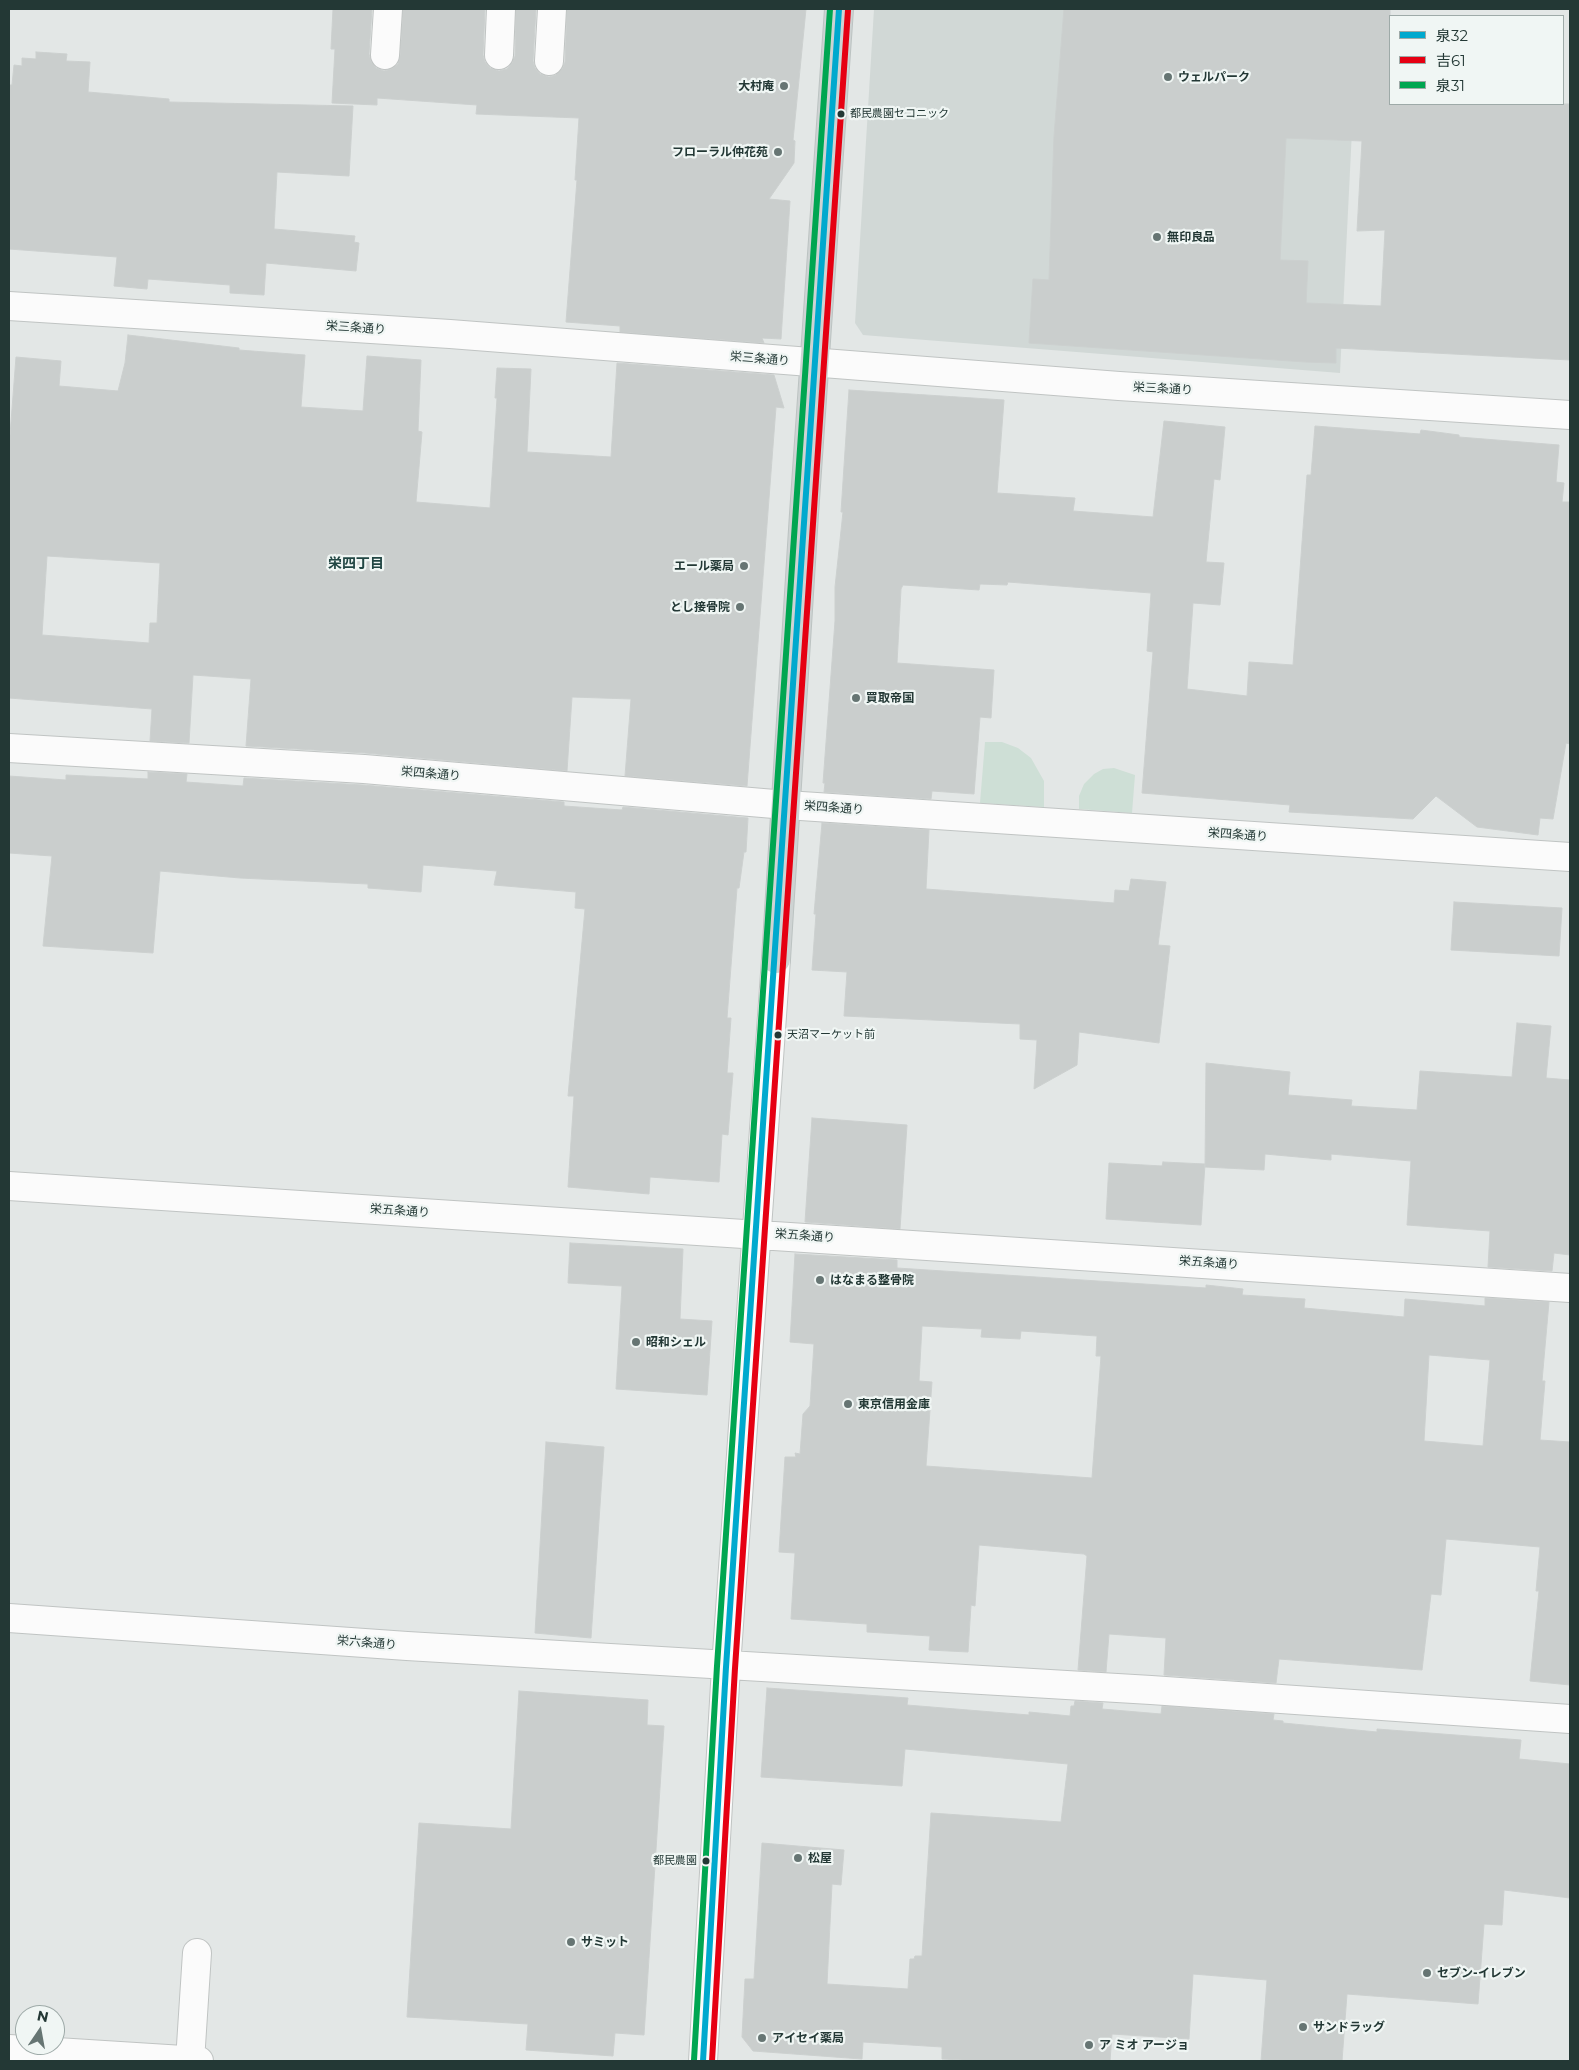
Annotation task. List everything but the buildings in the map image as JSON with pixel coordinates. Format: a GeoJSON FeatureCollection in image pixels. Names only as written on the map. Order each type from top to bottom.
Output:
{"type":"FeatureCollection","features":[{"type":"Feature","properties":{"kind":"main road"},"geometry":{"type":"LineString","coordinates":[[776,959],[814,363],[839,9]]}},
{"type":"Feature","properties":{"kind":"street"},"geometry":{"type":"LineString","coordinates":[[385,55],[388,9]]}},
{"type":"Feature","properties":{"kind":"street"},"geometry":{"type":"LineString","coordinates":[[499,55],[502,9]]}},
{"type":"Feature","properties":{"kind":"street"},"geometry":{"type":"LineString","coordinates":[[548,61],[552,9]]}},
{"type":"Feature","properties":{"kind":"street","name":"栄三条通り"},"geometry":{"type":"LineString","coordinates":[[9,306],[450,334],[1119,386],[1570,415]]}},
{"type":"Feature","properties":{"kind":"street","name":"栄四条通り"},"geometry":{"type":"LineString","coordinates":[[9,748],[364,769],[786,805],[1570,857]]}},
{"type":"Feature","properties":{"kind":"street"},"geometry":{"type":"LineString","coordinates":[[703,2061],[726,1667],[776,959]]}},
{"type":"Feature","properties":{"kind":"street","name":"栄五条通り"},"geometry":{"type":"LineString","coordinates":[[9,1186],[757,1233],[1570,1288]]}},
{"type":"Feature","properties":{"kind":"street","name":"栄六条通り"},"geometry":{"type":"LineString","coordinates":[[9,1618],[726,1667],[1141,1690],[1570,1719]]}},
{"type":"Feature","properties":{"kind":"street"},"geometry":{"type":"LineString","coordinates":[[190,2061],[197,1953]]}},
{"type":"Feature","properties":{"kind":"street"},"geometry":{"type":"LineString","coordinates":[[9,2049],[122,2059],[199,2061]]}},
{"type":"Feature","properties":{"kind":"shaded area"},"geometry":{"type":"Polygon","coordinates":[[[874,9],[1358,9],[1340,373],[863,335],[855,323],[874,9]]]}},
{"type":"Feature","properties":{"kind":"shaded area"},"geometry":{"type":"Polygon","coordinates":[[[985,742],[1002,742],[1018,748],[1031,758],[1044,781],[1044,807],[980,803],[985,742]]]}},
{"type":"Feature","properties":{"kind":"shaded area"},"geometry":{"type":"Polygon","coordinates":[[[1114,768],[1135,775],[1132,813],[1079,809],[1079,796],[1084,784],[1094,774],[1103,769],[1114,768]]]}},
{"type":"Feature","properties":{"kind":"transit line","name":"泉31"},"geometry":{"type":"LineString","coordinates":[[694,2060],[717,1666],[830,9]]}},
{"type":"Feature","properties":{"kind":"transit line","name":"泉32"},"geometry":{"type":"LineString","coordinates":[[703,2061],[726,1667],[839,9]]}},
{"type":"Feature","properties":{"kind":"transit line","name":"吉61"},"geometry":{"type":"LineString","coordinates":[[712,2061],[735,1668],[848,10]]}},
{"type":"Feature","properties":{"kind":"place","name":"ウェルパーク"},"geometry":{"type":"Point","coordinates":[1168,77]}},
{"type":"Feature","properties":{"kind":"place","name":"大村庵"},"geometry":{"type":"Point","coordinates":[784,86]}},
{"type":"Feature","properties":{"kind":"place","name":"都民農園セコニック"},"geometry":{"type":"Point","coordinates":[841,114]}},
{"type":"Feature","properties":{"kind":"place","name":"フローラル仲花苑"},"geometry":{"type":"Point","coordinates":[778,152]}},
{"type":"Feature","properties":{"kind":"place","name":"無印良品"},"geometry":{"type":"Point","coordinates":[1157,237]}},
{"type":"Feature","properties":{"kind":"place","name":"エール薬局"},"geometry":{"type":"Point","coordinates":[744,566]}},
{"type":"Feature","properties":{"kind":"place","name":"とし接骨院"},"geometry":{"type":"Point","coordinates":[740,607]}},
{"type":"Feature","properties":{"kind":"place","name":"買取帝国"},"geometry":{"type":"Point","coordinates":[856,698]}},
{"type":"Feature","properties":{"kind":"place","name":"天沼マーケット前"},"geometry":{"type":"Point","coordinates":[778,1035]}},
{"type":"Feature","properties":{"kind":"place","name":"はなまる整骨院"},"geometry":{"type":"Point","coordinates":[820,1280]}},
{"type":"Feature","properties":{"kind":"place","name":"昭和シェル"},"geometry":{"type":"Point","coordinates":[636,1342]}},
{"type":"Feature","properties":{"kind":"place","name":"東京信用金庫"},"geometry":{"type":"Point","coordinates":[848,1404]}},
{"type":"Feature","properties":{"kind":"place","name":"松屋"},"geometry":{"type":"Point","coordinates":[798,1858]}},
{"type":"Feature","properties":{"kind":"place","name":"都民農園"},"geometry":{"type":"Point","coordinates":[706,1861]}},
{"type":"Feature","properties":{"kind":"place","name":"サミット"},"geometry":{"type":"Point","coordinates":[571,1942]}},
{"type":"Feature","properties":{"kind":"place","name":"セブン-イレブン"},"geometry":{"type":"Point","coordinates":[1427,1973]}},
{"type":"Feature","properties":{"kind":"place","name":"サンドラッグ"},"geometry":{"type":"Point","coordinates":[1303,2027]}},
{"type":"Feature","properties":{"kind":"place","name":"アイセイ薬局"},"geometry":{"type":"Point","coordinates":[762,2038]}},
{"type":"Feature","properties":{"kind":"place","name":"ア ミオ アージョ"},"geometry":{"type":"Point","coordinates":[1089,2045]}},
{"type":"Feature","properties":{"kind":"district","name":"栄四丁目"},"geometry":{"type":"Point","coordinates":[356,564]}}]}
